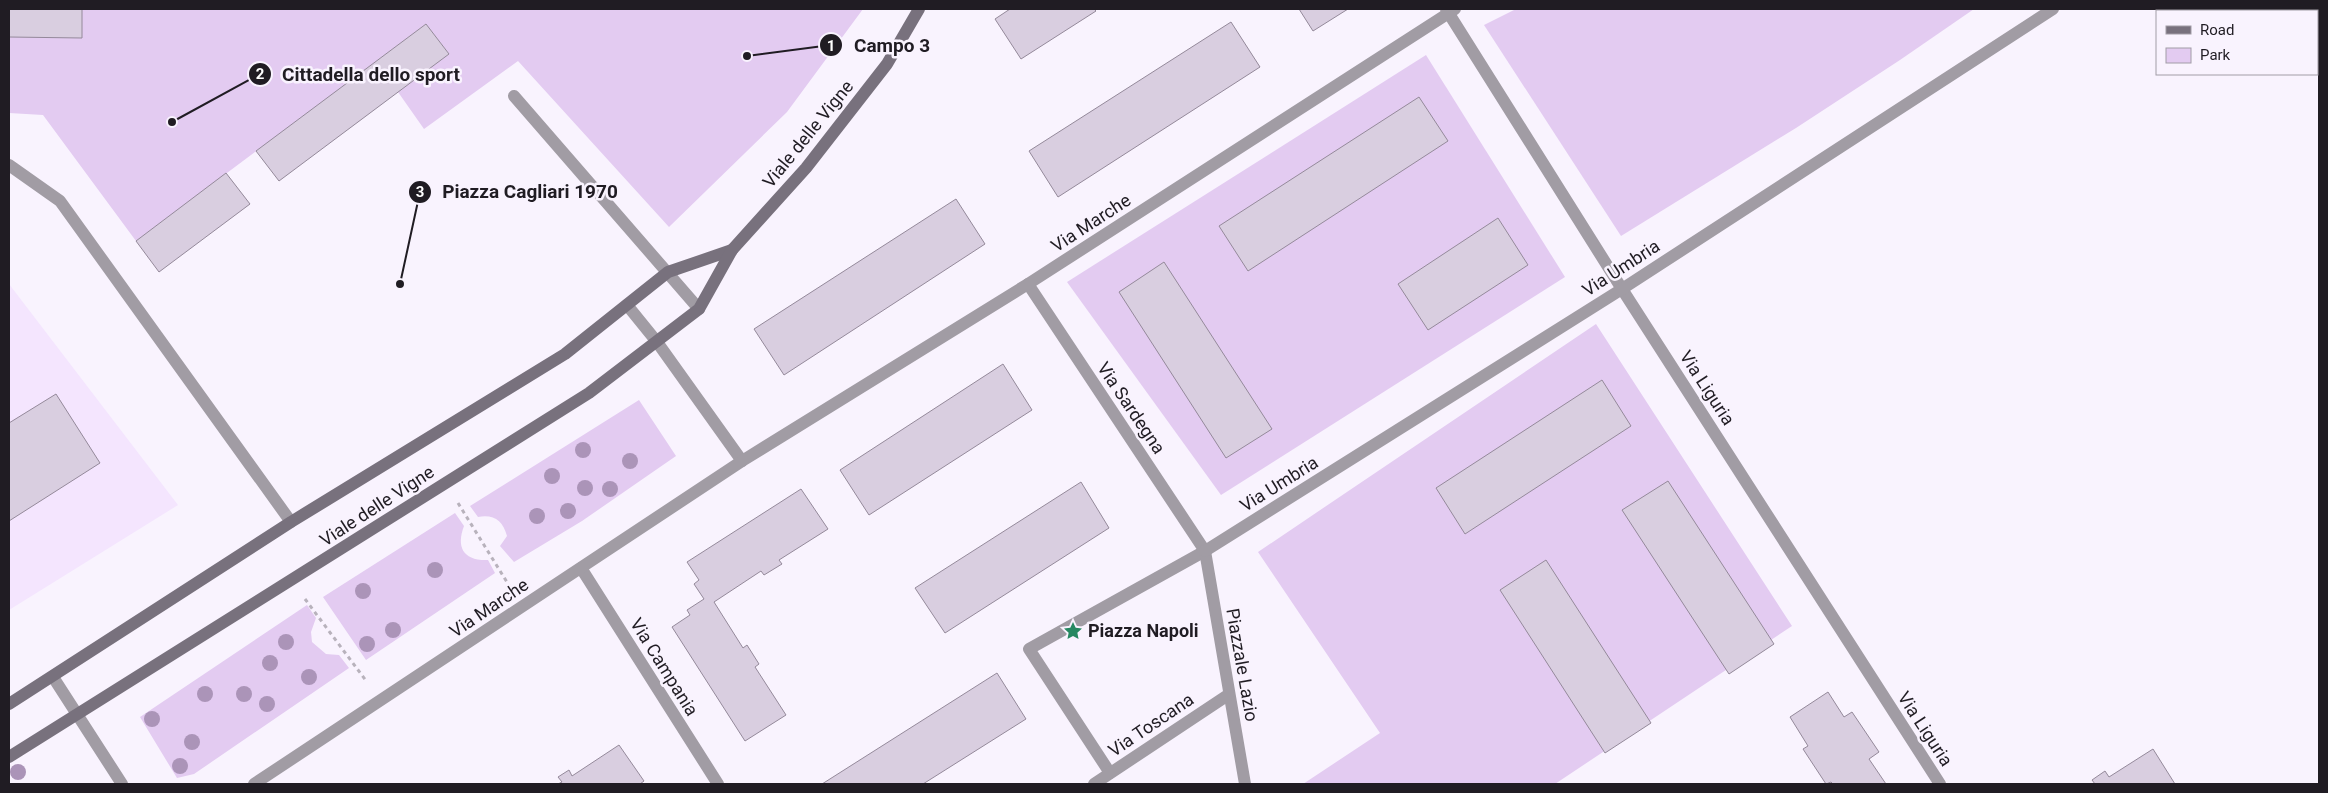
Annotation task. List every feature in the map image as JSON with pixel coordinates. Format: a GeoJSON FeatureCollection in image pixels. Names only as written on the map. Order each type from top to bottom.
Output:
{"type":"FeatureCollection","features":[{"type":"Feature","properties":{"kind":"street","name":"Viale delle Vigne"},"geometry":{"type":"LineString","coordinates":[[9,757],[589,393],[699,309],[732,250],[806,168],[876,79],[887,64],[919,9]]}},
{"type":"Feature","properties":{"kind":"street","name":"Via Umbria"},"geometry":{"type":"LineString","coordinates":[[1205,551],[1622,289],[2053,9]]}},
{"type":"Feature","properties":{"kind":"street","name":"Via Liguria"},"geometry":{"type":"LineString","coordinates":[[1450,10],[1622,289],[1940,784]]}},
{"type":"Feature","properties":{"kind":"street","name":"Via Marche"},"geometry":{"type":"LineString","coordinates":[[254,784],[742,461],[1028,284],[1450,10]]}},
{"type":"Feature","properties":{"kind":"street"},"geometry":{"type":"LineString","coordinates":[[514,96],[699,309]]}},
{"type":"Feature","properties":{"kind":"street"},"geometry":{"type":"LineString","coordinates":[[9,165],[60,201],[291,522]]}},
{"type":"Feature","properties":{"kind":"street","name":"Viale delle Vigne"},"geometry":{"type":"LineString","coordinates":[[9,704],[291,522],[564,354],[668,272],[732,250]]}},
{"type":"Feature","properties":{"kind":"street","name":"Via Sardegna"},"geometry":{"type":"LineString","coordinates":[[1028,284],[1205,551]]}},
{"type":"Feature","properties":{"kind":"street"},"geometry":{"type":"LineString","coordinates":[[627,305],[657,342],[742,461]]}},
{"type":"Feature","properties":{"kind":"street"},"geometry":{"type":"LineString","coordinates":[[1110,773],[1029,649],[1205,551]]}},
{"type":"Feature","properties":{"kind":"street","name":"Piazzale Lazio"},"geometry":{"type":"LineString","coordinates":[[1205,551],[1244,784]]}},
{"type":"Feature","properties":{"kind":"street","name":"Via Campania"},"geometry":{"type":"LineString","coordinates":[[581,568],[718,784]]}},
{"type":"Feature","properties":{"kind":"street"},"geometry":{"type":"LineString","coordinates":[[53,677],[122,784]]}},
{"type":"Feature","properties":{"kind":"street","name":"Via Toscana"},"geometry":{"type":"LineString","coordinates":[[1094,784],[1228,695]]}},
{"type":"Feature","properties":{"kind":"path"},"geometry":{"type":"LineString","coordinates":[[446,483],[522,607]]}},
{"type":"Feature","properties":{"kind":"path"},"geometry":{"type":"LineString","coordinates":[[292,581],[380,701]]}},
{"type":"Feature","properties":{"kind":"shaded area"},"geometry":{"type":"Polygon","coordinates":[[[9,284],[178,505],[9,610],[9,284]]]}},
{"type":"Feature","properties":{"kind":"green space"},"geometry":{"type":"Polygon","coordinates":[[[9,9],[863,9],[787,112],[669,227],[518,61],[424,129],[398,92],[449,54],[426,24],[136,241],[43,115],[9,113],[9,9]]]}},
{"type":"Feature","properties":{"kind":"green space"},"geometry":{"type":"Polygon","coordinates":[[[1516,9],[1974,9],[1796,128],[1621,236],[1484,25],[1516,9]]]}},
{"type":"Feature","properties":{"kind":"green space"},"geometry":{"type":"Polygon","coordinates":[[[1426,55],[1565,277],[1221,495],[1067,282],[1426,55]]]}},
{"type":"Feature","properties":{"kind":"green space"},"geometry":{"type":"Polygon","coordinates":[[[1596,324],[1792,626],[1555,784],[1303,784],[1380,733],[1258,552],[1596,324]]]}},
{"type":"Feature","properties":{"kind":"green space"},"geometry":{"type":"Polygon","coordinates":[[[639,400],[676,456],[582,521],[514,562],[500,546],[507,536],[503,526],[493,518],[478,517],[470,506],[639,400]]]}},
{"type":"Feature","properties":{"kind":"green space"},"geometry":{"type":"Polygon","coordinates":[[[455,513],[464,526],[461,546],[464,551],[473,558],[488,560],[495,573],[366,660],[323,597],[455,513]]]}},
{"type":"Feature","properties":{"kind":"green space"},"geometry":{"type":"Polygon","coordinates":[[[307,605],[316,618],[311,632],[312,642],[326,654],[339,655],[349,668],[194,774],[177,778],[140,717],[307,605]]]}},
{"type":"Feature","properties":{"kind":"building"},"geometry":{"type":"Polygon","coordinates":[[[9,9],[82,9],[82,38],[9,37],[9,9]]]}},
{"type":"Feature","properties":{"kind":"building"},"geometry":{"type":"Polygon","coordinates":[[[1010,9],[1094,9],[1096,11],[1021,59],[995,19],[1010,9]]]}},
{"type":"Feature","properties":{"kind":"building"},"geometry":{"type":"Polygon","coordinates":[[[1299,9],[1348,9],[1313,31],[1299,9]]]}},
{"type":"Feature","properties":{"kind":"building"},"geometry":{"type":"Polygon","coordinates":[[[1231,22],[1260,67],[1058,197],[1029,151],[1231,22]]]}},
{"type":"Feature","properties":{"kind":"building"},"geometry":{"type":"Polygon","coordinates":[[[426,24],[449,54],[279,181],[256,151],[426,24]]]}},
{"type":"Feature","properties":{"kind":"building"},"geometry":{"type":"Polygon","coordinates":[[[1419,97],[1448,141],[1248,271],[1219,226],[1419,97]]]}},
{"type":"Feature","properties":{"kind":"building"},"geometry":{"type":"Polygon","coordinates":[[[226,173],[250,204],[159,272],[136,241],[226,173]]]}},
{"type":"Feature","properties":{"kind":"building"},"geometry":{"type":"Polygon","coordinates":[[[956,199],[985,244],[784,375],[754,329],[956,199]]]}},
{"type":"Feature","properties":{"kind":"building"},"geometry":{"type":"Polygon","coordinates":[[[1498,218],[1528,265],[1428,330],[1398,284],[1498,218]]]}},
{"type":"Feature","properties":{"kind":"building"},"geometry":{"type":"Polygon","coordinates":[[[1164,262],[1272,429],[1226,458],[1119,292],[1164,262]]]}},
{"type":"Feature","properties":{"kind":"building"},"geometry":{"type":"Polygon","coordinates":[[[1003,364],[1032,410],[869,515],[840,470],[1003,364]]]}},
{"type":"Feature","properties":{"kind":"building"},"geometry":{"type":"Polygon","coordinates":[[[1602,380],[1631,426],[1465,534],[1436,488],[1602,380]]]}},
{"type":"Feature","properties":{"kind":"building"},"geometry":{"type":"Polygon","coordinates":[[[56,394],[100,463],[9,521],[9,423],[56,394]]]}},
{"type":"Feature","properties":{"kind":"building"},"geometry":{"type":"Polygon","coordinates":[[[1668,481],[1774,644],[1729,674],[1622,510],[1668,481]]]}},
{"type":"Feature","properties":{"kind":"building"},"geometry":{"type":"Polygon","coordinates":[[[1081,482],[1109,528],[945,633],[915,588],[1081,482]]]}},
{"type":"Feature","properties":{"kind":"building"},"geometry":{"type":"Polygon","coordinates":[[[801,489],[828,529],[779,560],[782,564],[764,575],[761,571],[714,602],[743,648],[747,645],[759,664],[755,667],[786,715],[745,741],[672,627],[690,615],[687,610],[704,599],[694,584],[699,580],[687,562],[801,489]]]}},
{"type":"Feature","properties":{"kind":"building"},"geometry":{"type":"Polygon","coordinates":[[[1546,560],[1651,723],[1605,753],[1500,590],[1546,560]]]}},
{"type":"Feature","properties":{"kind":"building"},"geometry":{"type":"Polygon","coordinates":[[[997,673],[1026,719],[923,784],[822,784],[997,673]]]}},
{"type":"Feature","properties":{"kind":"building"},"geometry":{"type":"Polygon","coordinates":[[[1828,692],[1844,717],[1852,712],[1879,752],[1869,759],[1886,784],[1833,784],[1831,782],[1826,784],[1803,749],[1808,746],[1790,717],[1828,692]]]}},
{"type":"Feature","properties":{"kind":"building"},"geometry":{"type":"Polygon","coordinates":[[[619,745],[644,781],[640,784],[558,784],[562,782],[558,777],[569,770],[572,776],[619,745]]]}},
{"type":"Feature","properties":{"kind":"building"},"geometry":{"type":"Polygon","coordinates":[[[2153,749],[2175,784],[2095,784],[2092,780],[2105,771],[2109,777],[2153,749]]]}},
{"type":"Feature","properties":{"kind":"place","name":"Campo 3"},"geometry":{"type":"Point","coordinates":[747,56]}},
{"type":"Feature","properties":{"kind":"place","name":"Cittadella dello sport"},"geometry":{"type":"Point","coordinates":[172,122]}},
{"type":"Feature","properties":{"kind":"place","name":"Piazza Cagliari 1970"},"geometry":{"type":"Point","coordinates":[400,284]}},
{"type":"Feature","properties":{"kind":"place","name":"Piazza Napoli"},"geometry":{"type":"Point","coordinates":[1073,631]}}]}
